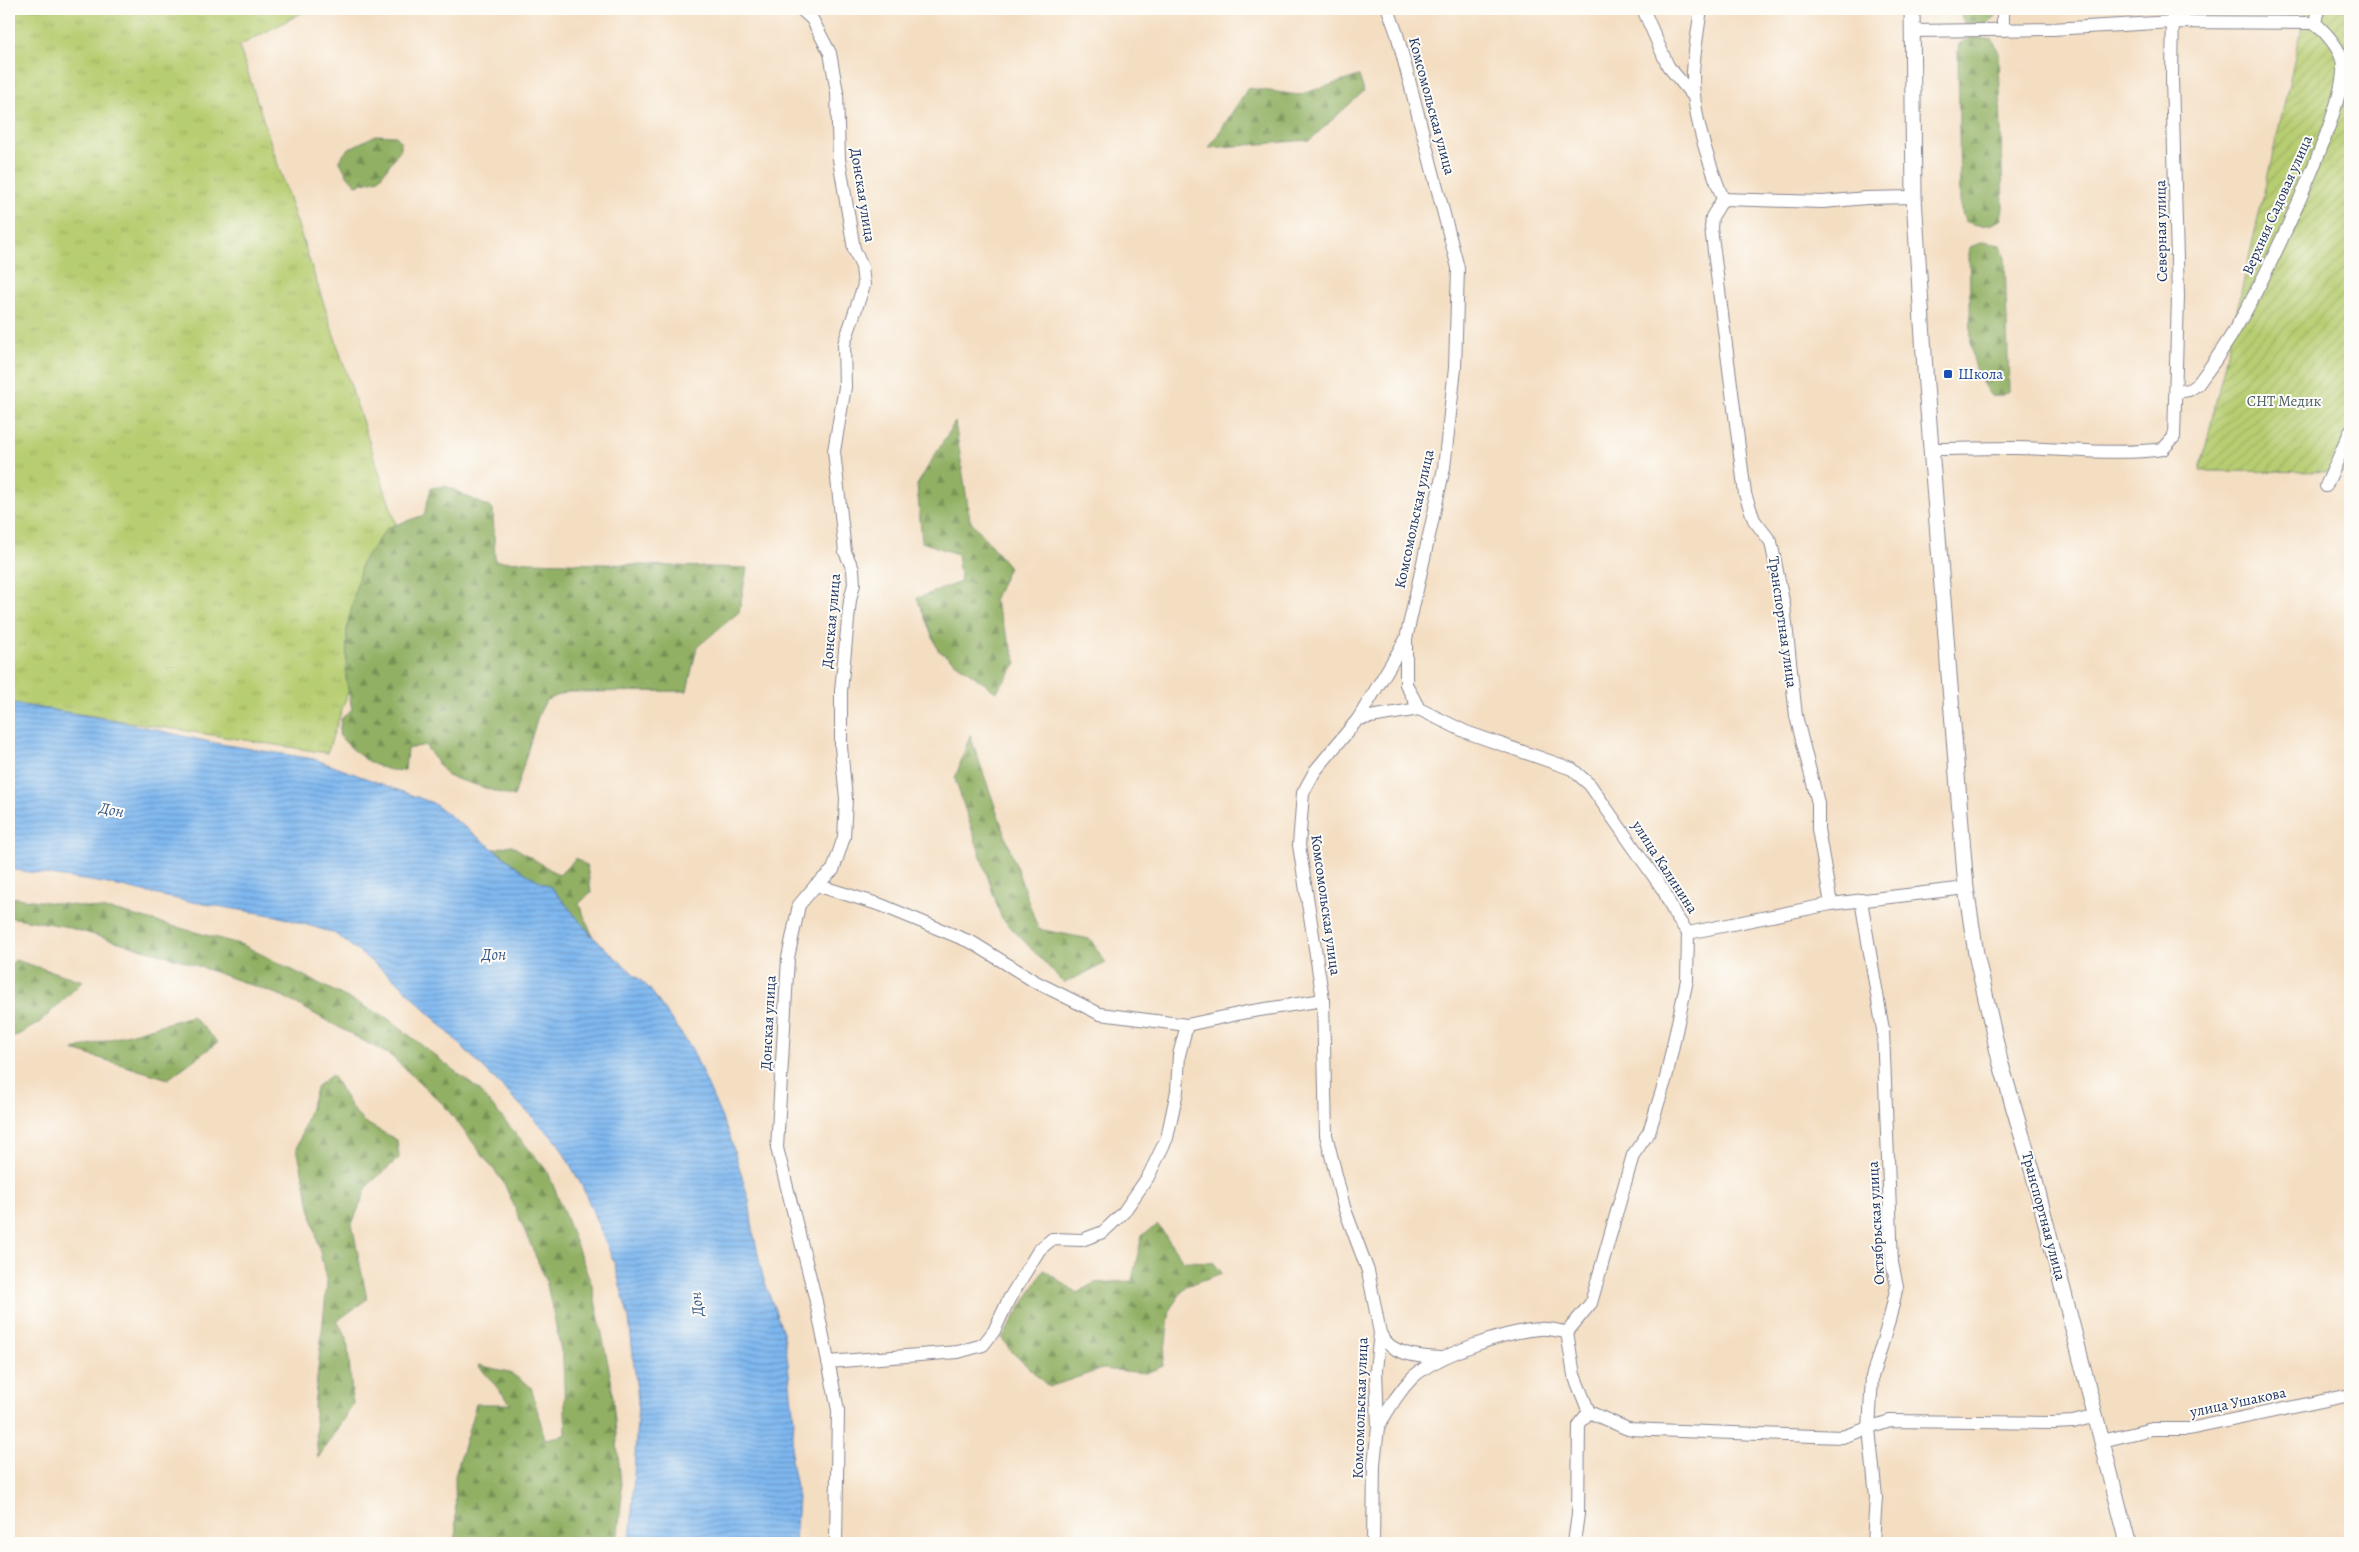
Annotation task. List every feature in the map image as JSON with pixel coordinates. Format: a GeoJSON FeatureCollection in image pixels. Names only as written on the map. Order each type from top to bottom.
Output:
{"type":"FeatureCollection","features":[{"type":"Feature","properties":{"kind":"main road","name":"Транспортная улица"},"geometry":{"type":"LineString","coordinates":[[1912,9],[1914,197],[1930,449],[1966,888],[1976,954],[2000,1061],[2033,1174],[2128,1543]]}},
{"type":"Feature","properties":{"kind":"street","name":"Донская улица"},"geometry":{"type":"LineString","coordinates":[[801,9],[812,19],[830,53],[837,92],[839,159],[854,249],[862,267],[864,285],[844,344],[845,387],[834,451],[845,552],[853,569],[854,584],[850,600],[841,691],[841,747],[846,799],[844,837],[833,870],[816,885],[799,905],[788,958],[776,1148],[815,1297],[838,1410],[836,1543]]}},
{"type":"Feature","properties":{"kind":"street","name":"Комсомольская улица"},"geometry":{"type":"LineString","coordinates":[[1373,1543],[1374,1464],[1378,1427],[1376,1370],[1380,1333],[1368,1271],[1344,1207],[1326,1136],[1323,1000],[1299,845],[1303,793],[1315,771],[1358,719],[1406,639],[1444,468],[1455,368],[1458,268],[1388,9]]}},
{"type":"Feature","properties":{"kind":"street"},"geometry":{"type":"LineString","coordinates":[[1643,9],[1668,66],[1694,96]]}},
{"type":"Feature","properties":{"kind":"street"},"geometry":{"type":"LineString","coordinates":[[1701,9],[1693,74],[1694,96],[1706,151],[1723,199],[1823,202],[1866,198],[1914,197]]}},
{"type":"Feature","properties":{"kind":"street"},"geometry":{"type":"LineString","coordinates":[[2002,9],[2003,30]]}},
{"type":"Feature","properties":{"kind":"street","name":"Северная улица"},"geometry":{"type":"LineString","coordinates":[[1930,449],[2014,448],[2106,452],[2163,449],[2174,437],[2178,296],[2172,78],[2173,9]]}},
{"type":"Feature","properties":{"kind":"street"},"geometry":{"type":"LineString","coordinates":[[1912,31],[2003,30],[2173,22],[2315,23],[2318,9]]}},
{"type":"Feature","properties":{"kind":"street","name":"Верхняя Садовая улица"},"geometry":{"type":"LineString","coordinates":[[2176,392],[2189,390],[2198,384],[2260,285],[2320,152],[2339,96],[2346,67],[2338,51],[2315,23]]}},
{"type":"Feature","properties":{"kind":"street","name":"Транспортная улица"},"geometry":{"type":"LineString","coordinates":[[1723,199],[1712,217],[1711,228],[1745,494],[1754,520],[1771,542],[1784,606],[1796,716],[1818,802],[1818,829],[1831,904]]}},
{"type":"Feature","properties":{"kind":"street"},"geometry":{"type":"LineString","coordinates":[[2326,486],[2350,432]]}},
{"type":"Feature","properties":{"kind":"street"},"geometry":{"type":"LineString","coordinates":[[1358,719],[1418,709],[1406,684],[1406,639]]}},
{"type":"Feature","properties":{"kind":"street","name":"улица Калинина"},"geometry":{"type":"LineString","coordinates":[[1418,709],[1466,732],[1572,769],[1590,785],[1664,890],[1675,915],[1688,933],[1687,980],[1666,1078],[1649,1132],[1633,1155],[1592,1303],[1567,1332]]}},
{"type":"Feature","properties":{"kind":"street"},"geometry":{"type":"LineString","coordinates":[[816,885],[881,905],[973,942],[1034,981],[1100,1014],[1187,1025],[1247,1012],[1323,1000]]}},
{"type":"Feature","properties":{"kind":"street"},"geometry":{"type":"LineString","coordinates":[[1688,933],[1831,904],[1966,888]]}},
{"type":"Feature","properties":{"kind":"street","name":"Октябрьская улица"},"geometry":{"type":"LineString","coordinates":[[1861,900],[1883,1030],[1892,1263],[1897,1286],[1889,1321],[1872,1377],[1869,1429],[1876,1497],[1873,1543]]}},
{"type":"Feature","properties":{"kind":"street"},"geometry":{"type":"LineString","coordinates":[[828,1362],[958,1352],[983,1345],[994,1331],[1009,1299],[1039,1250],[1052,1239],[1082,1240],[1103,1232],[1124,1213],[1148,1177],[1167,1138],[1177,1091],[1179,1055],[1187,1025]]}},
{"type":"Feature","properties":{"kind":"street"},"geometry":{"type":"LineString","coordinates":[[1378,1427],[1398,1393],[1414,1376],[1440,1358],[1493,1339],[1540,1329],[1567,1332],[1574,1375],[1589,1412],[1628,1429],[1842,1437],[1890,1422],[2052,1423],[2073,1422],[2096,1416]]}},
{"type":"Feature","properties":{"kind":"street"},"geometry":{"type":"LineString","coordinates":[[1380,1333],[1384,1342],[1402,1352],[1420,1358],[1440,1358]]}},
{"type":"Feature","properties":{"kind":"street","name":"улица Ушакова"},"geometry":{"type":"LineString","coordinates":[[2102,1441],[2152,1429],[2189,1429],[2350,1395]]}},
{"type":"Feature","properties":{"kind":"street"},"geometry":{"type":"LineString","coordinates":[[1574,1543],[1578,1514],[1579,1424],[1589,1412]]}},
{"type":"Feature","properties":{"kind":"green space"},"geometry":{"type":"Polygon","coordinates":[[[9,9],[309,9],[239,46],[401,539],[327,753],[9,703],[9,9]]]}},
{"type":"Feature","properties":{"kind":"green space"},"geometry":{"type":"Polygon","coordinates":[[[1958,9],[1996,9],[1996,16],[1989,23],[1982,25],[1964,23],[1958,9]]]}},
{"type":"Feature","properties":{"kind":"green space","name":"СНТ Медик"},"geometry":{"type":"Polygon","coordinates":[[[2306,9],[2350,9],[2350,472],[2200,471],[2306,9]]]}},
{"type":"Feature","properties":{"kind":"green space"},"geometry":{"type":"Polygon","coordinates":[[[1971,37],[1993,40],[1999,53],[2003,208],[2001,219],[1993,224],[1984,225],[1965,221],[1960,206],[1958,50],[1959,44],[1971,37]]]}},
{"type":"Feature","properties":{"kind":"green space"},"geometry":{"type":"Polygon","coordinates":[[[1359,76],[1364,91],[1310,140],[1209,148],[1248,88],[1298,95],[1359,76]]]}},
{"type":"Feature","properties":{"kind":"green space"},"geometry":{"type":"Polygon","coordinates":[[[376,135],[396,136],[401,141],[401,149],[379,179],[356,185],[347,175],[339,160],[348,149],[376,135]]]}},
{"type":"Feature","properties":{"kind":"green space"},"geometry":{"type":"Polygon","coordinates":[[[1983,242],[2001,245],[2005,258],[2009,390],[1999,396],[1991,396],[1983,384],[1975,366],[1971,345],[1969,254],[1970,247],[1983,242]]]}},
{"type":"Feature","properties":{"kind":"green space"},"geometry":{"type":"Polygon","coordinates":[[[955,422],[970,520],[1009,567],[994,600],[1017,663],[996,692],[938,650],[917,598],[961,582],[957,554],[922,542],[917,485],[955,422]]]}},
{"type":"Feature","properties":{"kind":"green space"},"geometry":{"type":"Polygon","coordinates":[[[446,486],[493,509],[495,561],[747,568],[739,612],[697,647],[687,691],[568,692],[546,700],[538,716],[514,797],[447,776],[425,745],[407,749],[405,770],[386,769],[377,766],[352,749],[339,735],[341,719],[352,709],[346,679],[347,628],[362,562],[387,528],[424,515],[431,488],[446,486]]]}},
{"type":"Feature","properties":{"kind":"green space"},"geometry":{"type":"Polygon","coordinates":[[[970,735],[1038,929],[1090,939],[1106,963],[1064,983],[1001,917],[955,779],[970,735]]]}},
{"type":"Feature","properties":{"kind":"green space"},"geometry":{"type":"Polygon","coordinates":[[[511,845],[559,875],[576,858],[587,866],[591,892],[579,904],[593,937],[552,888],[525,873],[494,849],[511,845]]]}},
{"type":"Feature","properties":{"kind":"green space"},"geometry":{"type":"Polygon","coordinates":[[[9,897],[117,911],[243,945],[387,1018],[479,1090],[548,1172],[592,1285],[611,1379],[622,1495],[617,1543],[456,1543],[455,1476],[476,1404],[511,1404],[478,1365],[509,1372],[531,1387],[545,1439],[566,1435],[563,1360],[546,1280],[504,1183],[444,1105],[391,1056],[282,996],[178,959],[63,926],[9,917],[9,897]]]}},
{"type":"Feature","properties":{"kind":"green space"},"geometry":{"type":"Polygon","coordinates":[[[15,960],[83,981],[39,1023],[9,1040],[9,967],[15,960]]]}},
{"type":"Feature","properties":{"kind":"green space"},"geometry":{"type":"Polygon","coordinates":[[[192,1016],[218,1042],[168,1079],[73,1050],[192,1016]]]}},
{"type":"Feature","properties":{"kind":"green space"},"geometry":{"type":"Polygon","coordinates":[[[332,1075],[351,1107],[364,1122],[397,1140],[399,1158],[368,1185],[352,1224],[367,1299],[337,1321],[347,1338],[353,1404],[318,1458],[314,1406],[327,1284],[297,1148],[317,1086],[332,1075]]]}},
{"type":"Feature","properties":{"kind":"green space"},"geometry":{"type":"Polygon","coordinates":[[[1158,1225],[1183,1261],[1213,1262],[1222,1273],[1186,1286],[1170,1309],[1163,1366],[1146,1373],[1102,1369],[1049,1387],[1010,1350],[1002,1338],[1044,1270],[1077,1293],[1094,1283],[1132,1281],[1142,1235],[1158,1225]]]}},
{"type":"Feature","properties":{"kind":"water","name":"Дон"},"geometry":{"type":"Polygon","coordinates":[[[9,703],[113,720],[214,743],[314,759],[433,803],[525,873],[552,888],[593,937],[649,988],[692,1049],[730,1137],[749,1200],[753,1231],[763,1277],[784,1335],[787,1355],[794,1421],[791,1460],[798,1498],[795,1543],[628,1543],[631,1530],[638,1401],[629,1319],[614,1262],[582,1186],[558,1143],[397,981],[334,933],[277,916],[181,900],[104,883],[9,869],[9,703]]]}},
{"type":"Feature","properties":{"kind":"place","name":"Школа"},"geometry":{"type":"Point","coordinates":[1948,374]}}]}
